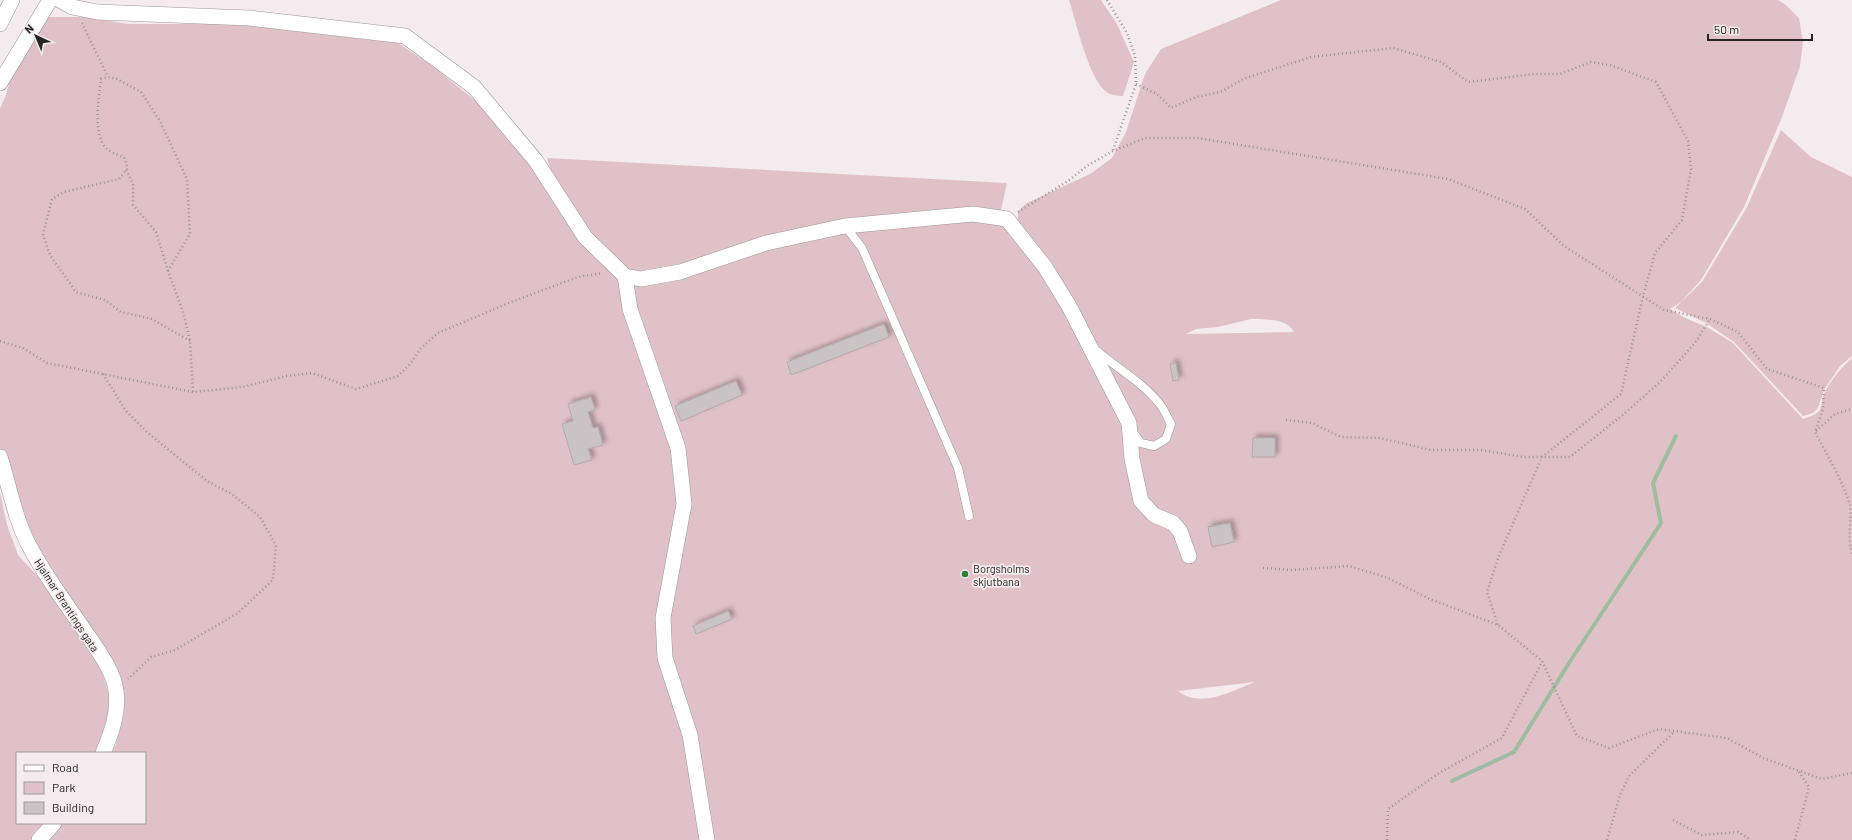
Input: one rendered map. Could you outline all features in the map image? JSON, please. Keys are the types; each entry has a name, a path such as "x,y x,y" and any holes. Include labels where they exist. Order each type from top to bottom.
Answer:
{"street":[{"path":"0,24 12,0"},
{"path":"0,83 50,0"},
{"path":"66,3 97,12 249,18 405,36 474,87 536,161 585,237 625,276 641,279 680,272 766,243 844,226 973,214 1007,219 1045,267 1070,306 1129,423 1132,459 1141,501 1154,515 1173,523 1180,531 1189,556"},
{"path":"625,276 630,309 678,448 684,504 663,618 665,658 690,735 707,840"},
{"name":"Hjalmar Brantings gata","path":"0,457 22,528 30,548 110,672 116,691 117,710 104,752"},
{"path":"39,840 53,824"}],"lane":[{"path":"844,226 862,248 958,468 969,516"},
{"path":"1089,344 1115,367 1142,385 1160,404 1171,424 1166,439 1154,446 1141,443 1129,427"}],"path":[{"path":"1107,0 1127,33 1135,56 1136,84 1113,150"},
{"path":"66,3 83,25 108,77"},
{"path":"1136,84 1157,94 1171,108 1196,97 1221,92 1243,79 1311,57 1393,48 1441,62 1468,82 1534,74 1560,74 1591,62 1610,65 1656,82 1688,142 1691,169 1682,220 1655,253 1643,296 1621,394 1542,457 1521,509 1498,558 1487,592 1498,626"},
{"path":"168,271 190,234 187,179 160,121 141,92 117,79 108,77 101,78 97,110 101,141 108,149 124,158 128,168 119,180 64,192 52,199 43,234 50,255 76,292 105,300 121,312 152,318 190,342"},
{"path":"1007,219 1068,182 1087,166 1113,150 1145,138 1198,138 1448,179 1525,209 1564,246 1664,310 1710,319 1738,332 1767,369 1824,388 1823,409 1815,432 1835,470 1850,506 1849,544 1852,554"},
{"path":"126,170 133,184 133,205 156,232 183,312 190,342 192,392"},
{"path":"0,341 23,348 47,362 192,392 243,387 286,376 312,373 356,389 398,376 411,363 422,348 438,333 511,302 578,277 606,273 625,276"},
{"path":"1286,420 1312,423 1341,437 1380,438 1431,450 1480,450 1523,457 1570,457 1624,414 1660,382 1695,342 1710,319"},
{"path":"103,374 126,411 148,433 206,481 232,494 260,517 276,545 273,580 238,613 175,650 151,657 116,691"},
{"path":"1815,432 1835,414 1852,409"},
{"path":"1263,568 1292,570 1349,566 1388,578 1430,599 1498,626 1542,661 1577,736 1609,748 1659,729 1727,738 1763,758 1822,779 1852,773"},
{"path":"1387,840 1388,809 1439,773 1502,738 1542,661"},
{"path":"1607,840 1620,795 1629,776 1675,731"},
{"path":"1795,840 1808,787 1798,770"},
{"path":"1673,820 1702,835 1738,832 1751,840"}],"green space":[{"path":"1069,0 1101,0 1117,24 1134,62 1123,96 1108,93 1101,87 1095,77 1084,50"},
{"path":"1281,0 1778,0 1786,5 1799,18 1803,42 1800,66 1782,117 1744,207 1701,280 1681,302 1670,309 1685,318 1707,327 1733,343 1803,419 1816,414 1819,411 1823,396 1829,385 1838,372 1852,358 1852,840 44,840 59,824 146,824 146,752 112,752 116,744 124,713 119,682 38,553 0,448 0,109 6,95 13,69 46,17 83,17 129,24 232,24 398,43 434,67 496,118 536,158 550,168 547,158 1007,183 1000,214 1018,221 1018,211 1027,203 1090,174 1112,158 1126,132 1145,74 1161,49","holes":["1251,319 1275,320 1286,324 1294,332 1186,334 1196,329 1218,327","1255,682 1216,697 1197,698 1187,696 1178,691"]},
{"path":"1781,130 1811,157 1852,177 1852,356 1840,366 1824,390 1818,408 1813,413 1803,416 1734,342 1706,323 1675,308 1702,282 1747,207"},
{"path":"0,493 7,525 18,555 43,582 100,666 110,697 108,726 95,752 16,752 16,824 44,824 36,831 31,840 0,840"}],"building":[{"path":"884,324 889,337 791,375 787,362"},
{"path":"1176,363 1179,380 1173,381 1170,364"},
{"path":"736,381 742,395 681,421 675,406"},
{"path":"591,397 595,410 588,412 593,428 598,427 603,445 588,449 592,460 574,465 562,424 573,421 568,404"},
{"path":"1253,438 1275,438 1275,457 1252,457"},
{"path":"1230,523 1234,542 1212,547 1208,527"},
{"path":"728,611 732,619 696,634 693,626"}],"waterway":[{"path":"1452,781 1514,752 1569,663 1661,523 1653,483 1676,436"}],"place":[{"name":"Borgsholms skjutbana","path":"965,574"}]}
